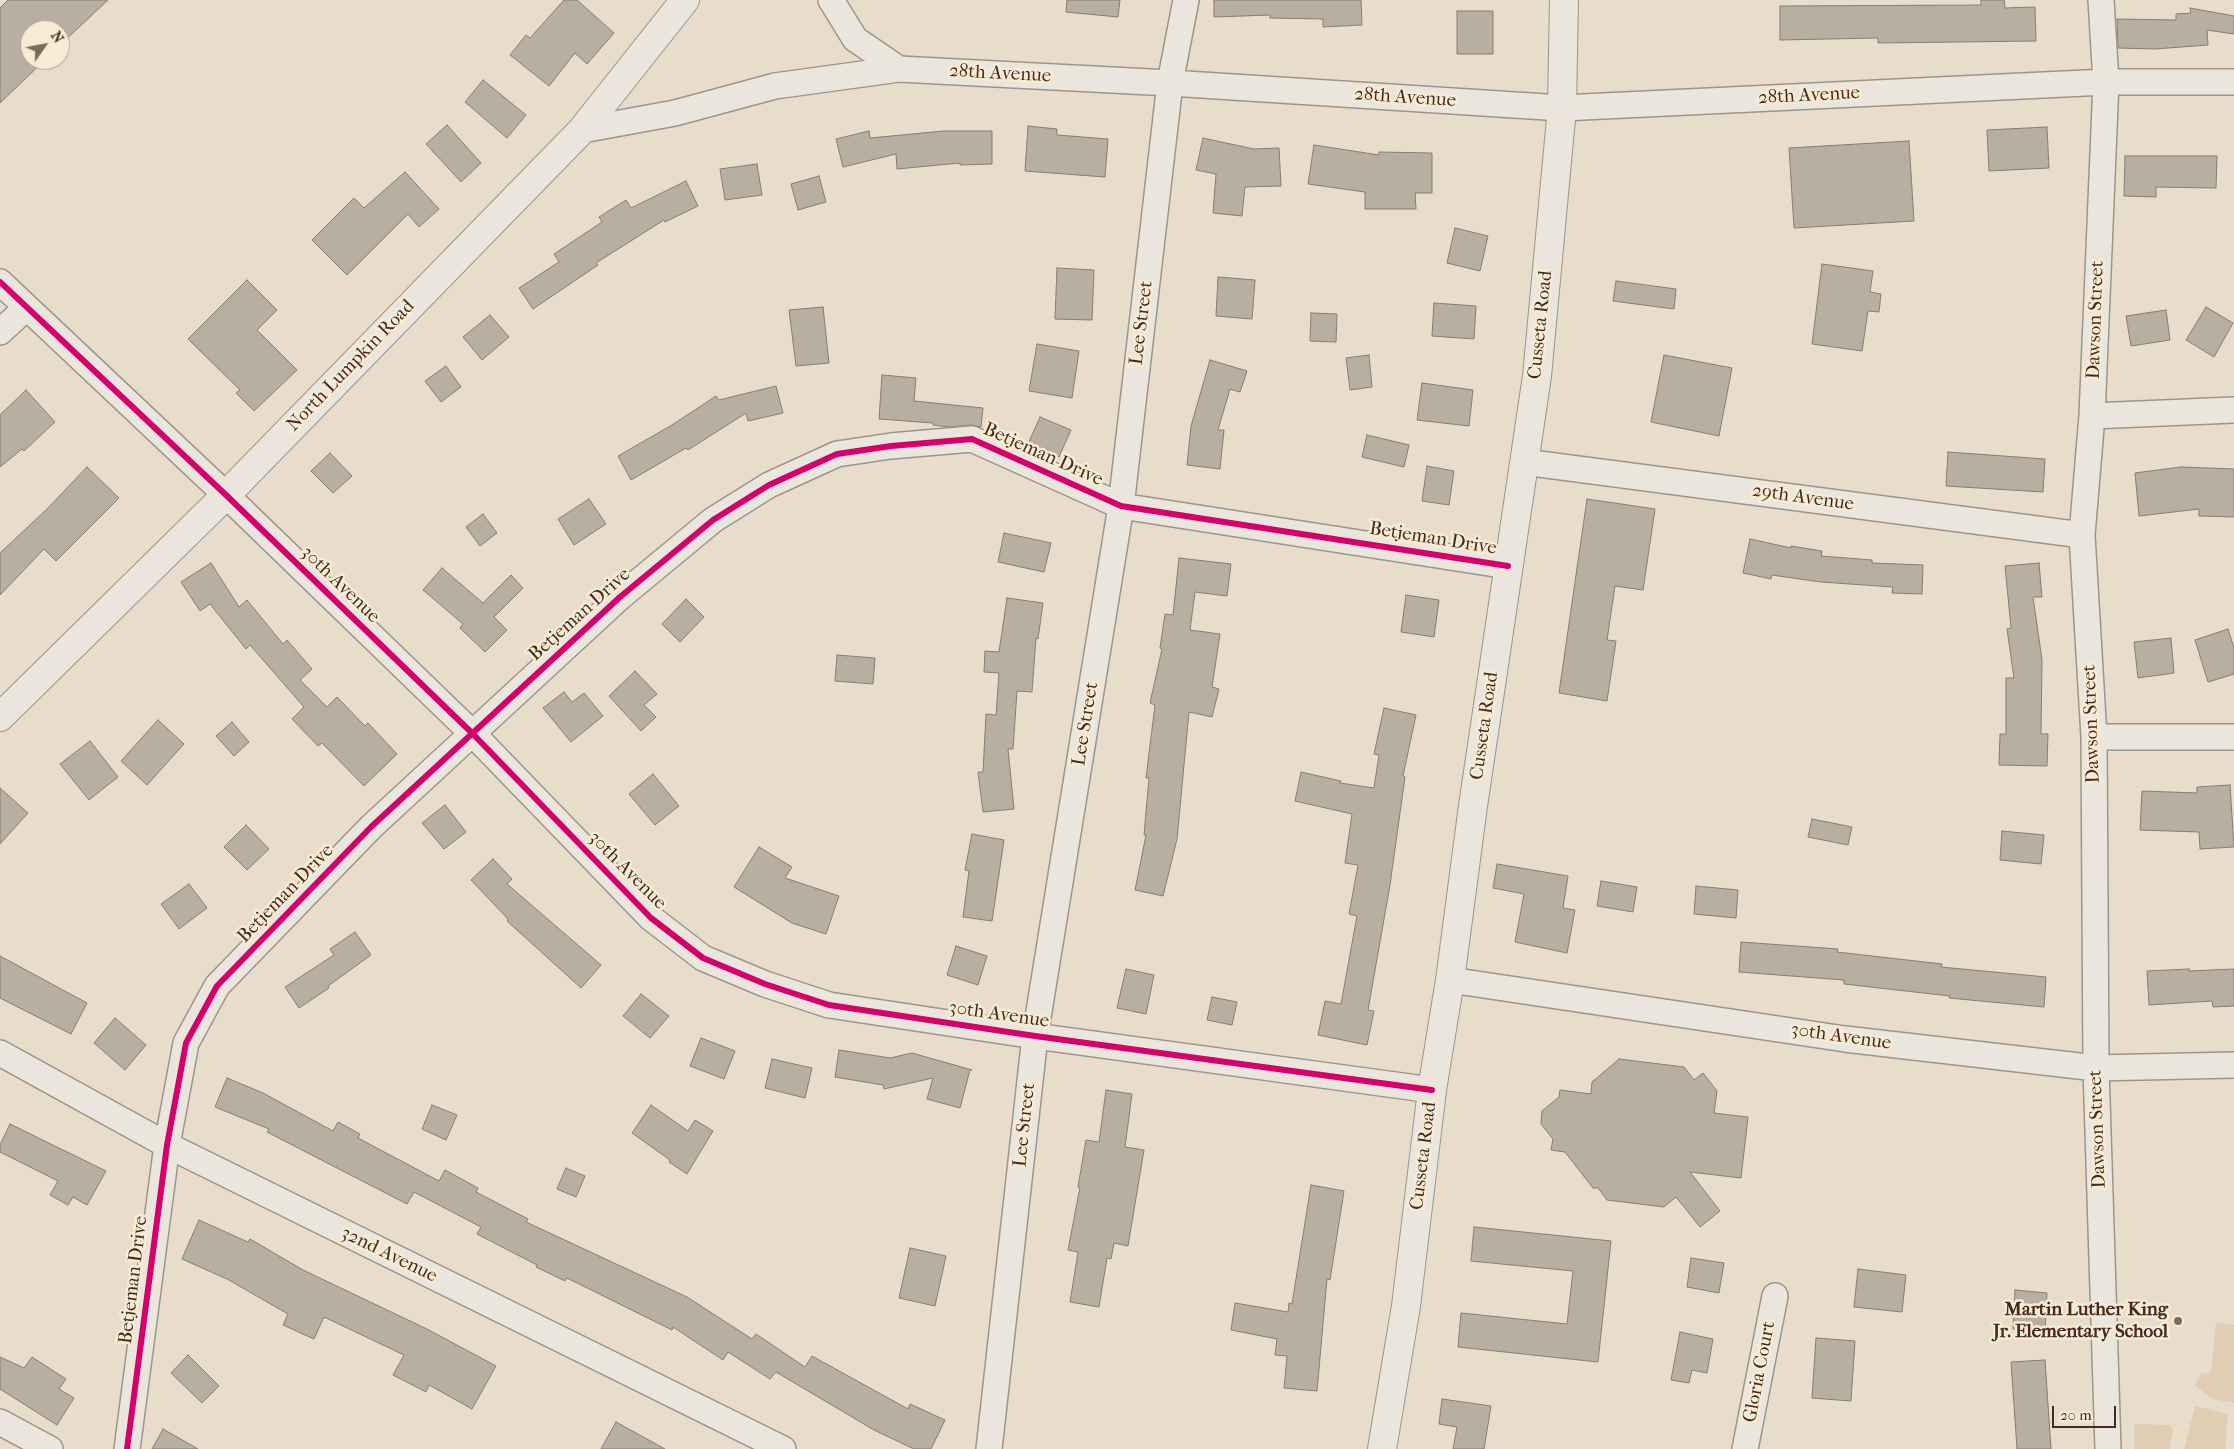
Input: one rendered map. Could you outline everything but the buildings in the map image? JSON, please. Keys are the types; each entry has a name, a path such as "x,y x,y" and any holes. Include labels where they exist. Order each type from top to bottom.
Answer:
{"street":[{"name":"North Lumpkin Road","path":"0,717 226,494 582,130 685,0"},
{"path":"831,0 854,39 899,68"},
{"name":"Lee Street","path":"989,1449 1035,1036 1121,506 1170,83 1186,0"},
{"name":"Cusseta Road","path":"1382,1449 1406,1306 1432,1090 1450,980 1508,566 1537,376 1562,108 1564,0"},
{"name":"Dawson Street","path":"2102,0 2106,82 2092,416 2082,535 2094,738 2096,1068 2108,1449"},
{"name":"28th Avenue","path":"582,130 675,113 775,86 899,68 1562,108 2106,82 2234,82"},
{"name":"30th Avenue","path":"0,282 226,494 473,734 651,918 703,958 765,984 830,1005 1035,1036 1432,1090"},
{"path":"0,332 26,308"},
{"path":"2092,416 2234,410"},
{"name":"Betjeman Drive","path":"127,1449 167,1146 186,1044 217,986 371,826 620,597 713,520 769,485 837,454 891,446 972,439 1121,506 1508,566"},
{"name":"29th Avenue","path":"1524,462 2082,535"},
{"path":"2094,738 2234,737"},
{"name":"30th Avenue","path":"1450,980 1845,1039 2096,1068 2234,1064"},
{"name":"32nd Avenue","path":"0,1052 167,1146 783,1449"},
{"name":"Gloria Court","path":"1745,1449 1775,1296"},
{"path":"0,1422 50,1449"}],"shaded area":[{"path":"2216,1322 2234,1325 2234,1403 2212,1399 2195,1385 2201,1374 2211,1373"},
{"path":"2195,1406 2228,1414 2225,1449 2184,1449"},
{"path":"2135,1424 2170,1425 2173,1430 2169,1449 2135,1449"}],"cycle path":[{"path":"0,282 226,495 473,734 651,918 703,958 765,984 829,1005 1035,1036 1432,1090"},
{"path":"127,1449 167,1145 186,1043 217,986 371,827 620,597 713,520 769,485 837,454 891,446 972,439 1121,506 1508,566"}],"place":[{"name":"Martin Luther King Jr. Elementary School","path":"2178,1321"}]}
